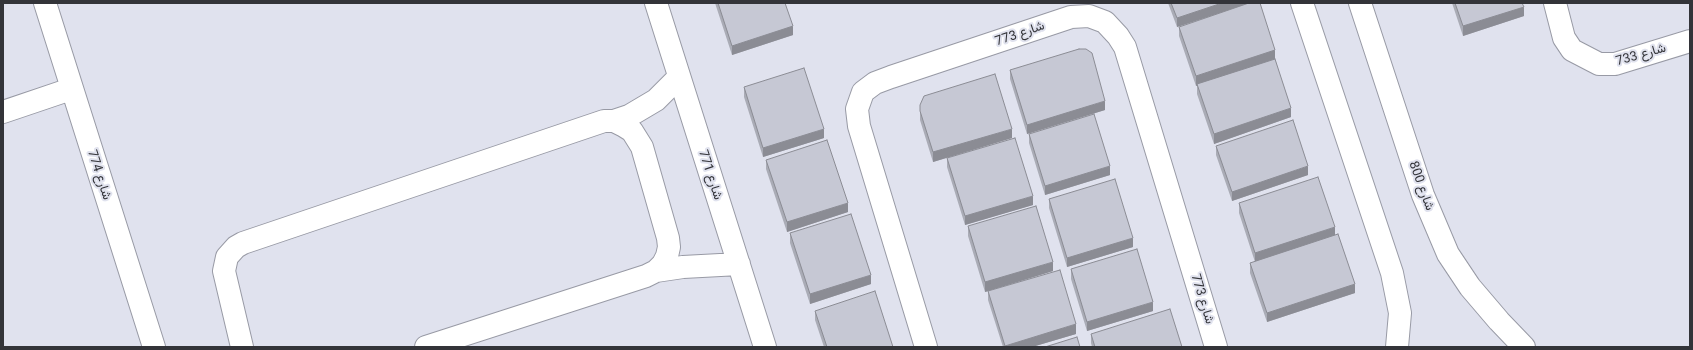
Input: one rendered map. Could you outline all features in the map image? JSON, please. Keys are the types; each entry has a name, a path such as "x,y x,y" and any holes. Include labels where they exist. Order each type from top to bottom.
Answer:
{"street":[{"name":"شارع 774","path":"45,3 154,347"},
{"name":"شارع 771","path":"656,3 765,347"},
{"path":"1302,3 1392,273 1400,313 1397,347"},
{"name":"شارع 800","path":"1360,3 1423,195 1448,254 1470,288 1524,347"},
{"name":"شارع 733","path":"1555,3 1564,38 1572,50 1599,64 1615,64 1690,41"},
{"name":"شارع 773","path":"926,347 859,126 857,109 863,92 875,83 891,77 1063,19 1089,16 1105,22 1118,36 1125,47 1216,347"},
{"path":"242,347 224,271 227,258 236,247 243,243 604,121 614,121 629,116 656,100 679,77"},
{"path":"3,112 71,89"},
{"path":"614,121 632,131 642,147 668,238 669,248 667,256 663,264 656,271"},
{"path":"426,347 656,271 690,266 739,264"}],"building":[{"path":"718,3 785,3 793,26 732,46"},
{"path":"1171,3 1222,3 1177,18"},
{"path":"1249,3 1260,3 1275,50 1196,76 1179,27"},
{"path":"1455,3 1522,3 1524,7 1463,26"},
{"path":"1079,49 1086,49 1092,53 1105,101 1027,125 1010,70"},
{"path":"1275,59 1291,108 1214,134 1197,84"},
{"path":"804,68 824,129 763,148 744,87"},
{"path":"995,74 1012,129 933,152 920,111 920,105 924,96"},
{"path":"1094,114 1110,166 1045,186 1029,134"},
{"path":"1293,120 1308,166 1232,192 1216,146"},
{"path":"1015,138 1033,196 965,216 947,158"},
{"path":"827,140 848,203 787,222 766,160"},
{"path":"1318,177 1335,227 1255,253 1239,203"},
{"path":"1115,179 1133,238 1067,258 1049,199"},
{"path":"1036,206 1053,262 985,282 968,226"},
{"path":"851,214 871,275 810,294 790,233"},
{"path":"1338,234 1355,284 1267,313 1250,263"},
{"path":"1137,249 1153,302 1087,322 1071,269"},
{"path":"1060,270 1076,324 1005,346 988,291"},
{"path":"875,291 893,347 827,347 815,311"},
{"path":"1170,309 1182,347 1095,347 1091,334"},
{"path":"1077,337 1080,347 1045,347"}]}
